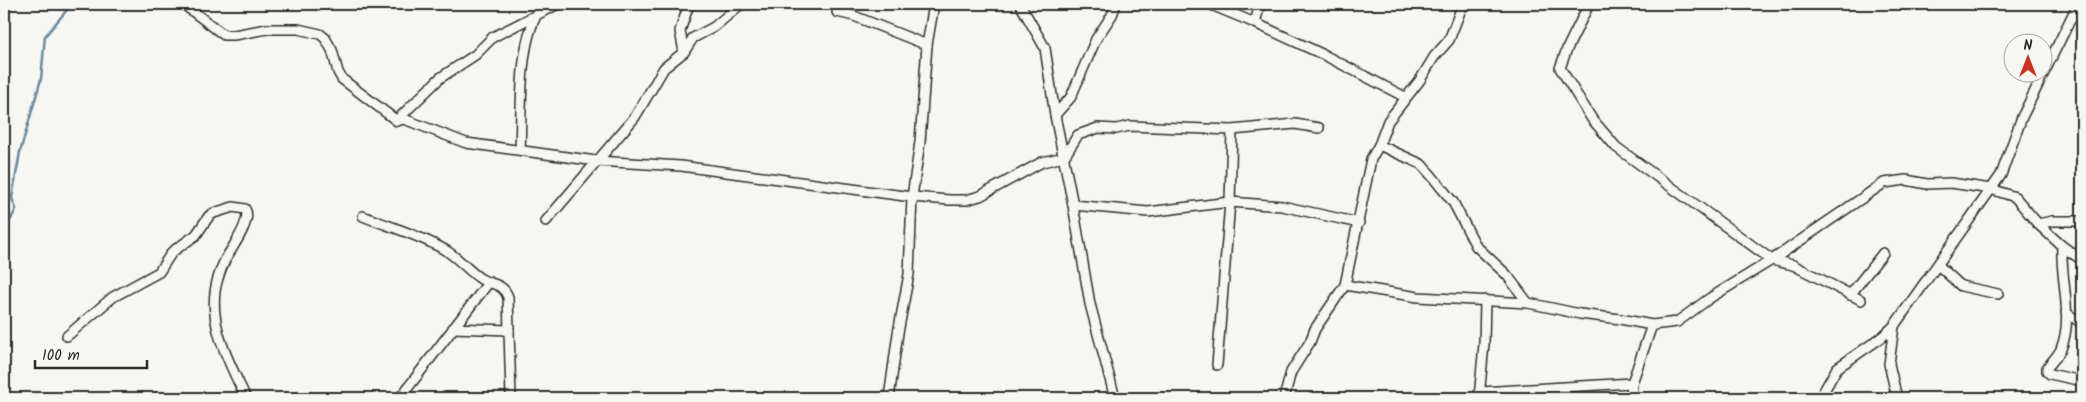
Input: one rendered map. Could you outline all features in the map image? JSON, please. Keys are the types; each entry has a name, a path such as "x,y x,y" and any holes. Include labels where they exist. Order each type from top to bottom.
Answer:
{"street":[{"path":"184,4 224,35 266,29 298,29 320,34 325,38 332,50 342,80 397,121"},
{"path":"397,121 440,78 475,55 493,37 558,4"},
{"path":"684,52 680,31 689,4"},
{"path":"546,221 635,117 664,68 684,52 692,38 714,27 742,4"},
{"path":"889,398 909,274 912,197 920,142 927,45 934,4"},
{"path":"1020,4 1045,48 1055,115 1090,304 1115,398"},
{"path":"1055,115 1071,97 1096,39 1112,15 1116,4"},
{"path":"1209,4 1255,23 1405,97"},
{"path":"1255,23 1260,4"},
{"path":"1284,398 1291,372 1310,342 1315,329 1345,285 1371,159 1379,145 1388,121 1420,80 1434,57 1449,40 1463,4"},
{"path":"1589,4 1567,48 1560,68 1592,119 1616,147 1772,260 1793,265 1860,300"},
{"path":"1820,398 1837,368 1882,337 1894,326 2001,175 2022,117 2078,4"},
{"path":"837,12 854,16 927,45"},
{"path":"520,150 525,54 533,22 537,14"},
{"path":"397,121 404,119 466,142 596,161 681,166 912,197 950,200 966,200 980,196 1042,162 1064,157 1078,135 1098,128 1116,129 1130,126 1232,130 1295,124 1319,128"},
{"path":"1217,365 1230,202 1232,130"},
{"path":"1379,145 1421,164 1453,202 1476,246 1508,275 1528,303"},
{"path":"1345,285 1418,297 1528,303 1580,314 1652,325 1677,322 1710,298 1772,260 1884,183 1906,180 1927,184 1951,183 1991,189 2015,197 2038,224 2062,246 2082,260"},
{"path":"1073,205 1148,212 1230,202 1282,206 1359,223"},
{"path":"67,336 113,297 159,272 172,252 196,235 209,216 233,208 245,209 247,216 240,234 224,261 218,281 214,316 224,351 246,398"},
{"path":"363,216 443,248 456,256 479,278 501,286 506,291 508,297 511,398"},
{"path":"2038,224 2052,221 2082,221"},
{"path":"2062,246 2061,267 2066,313 2061,348 2046,372 2082,381"},
{"path":"1850,294 1883,253"},
{"path":"1938,266 1962,286 1998,294"},
{"path":"400,398 489,282"},
{"path":"1485,300 1484,344 1479,395 1632,383"},
{"path":"2066,313 2082,323"},
{"path":"1631,398 1632,383 1652,325"},
{"path":"1894,326 1889,364 1897,398"},
{"path":"453,328 509,330"}],"waterway":[{"path":"4,233 16,209 12,198 20,152 41,79 45,36 72,4"}]}
